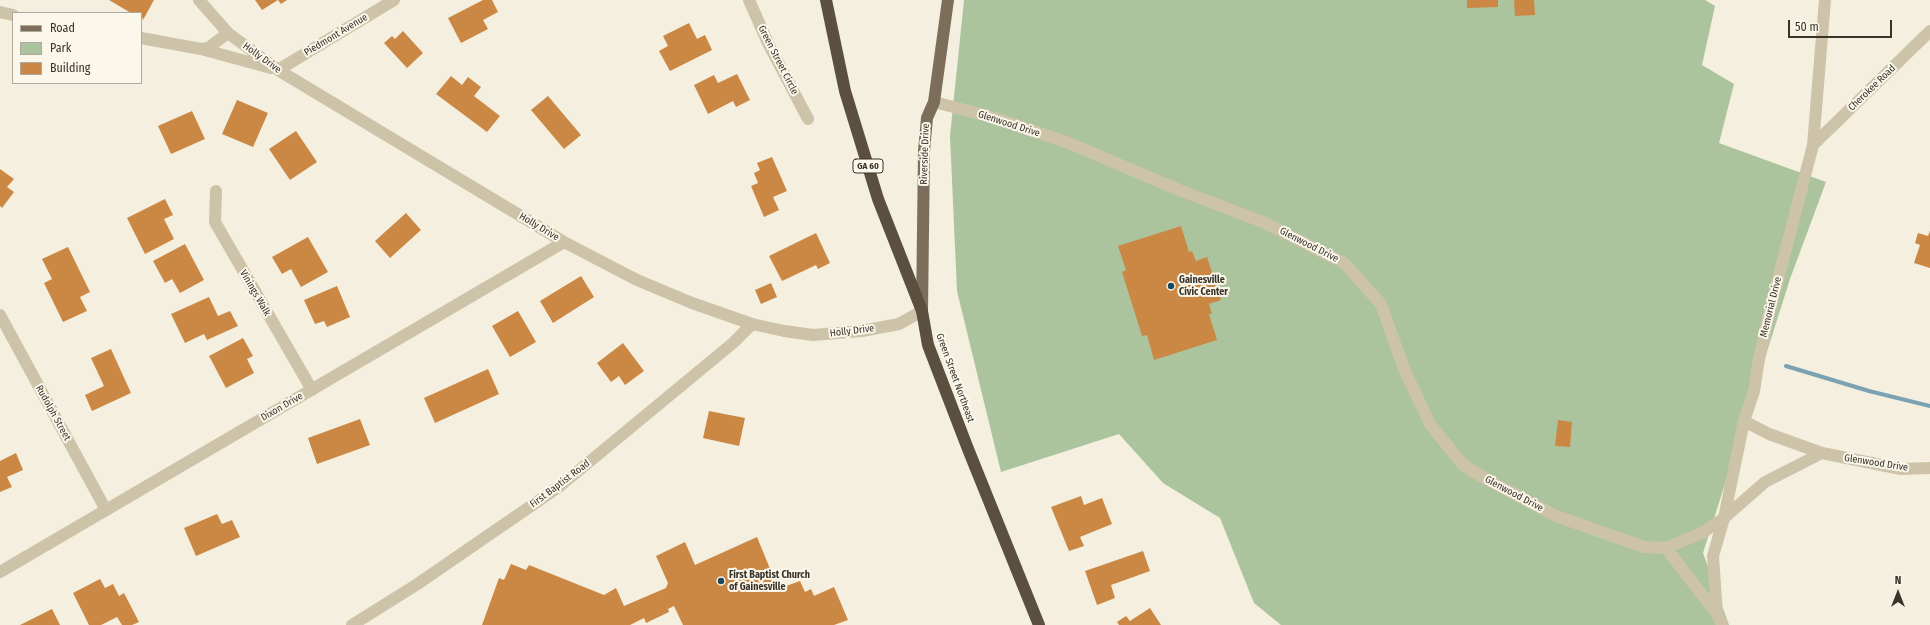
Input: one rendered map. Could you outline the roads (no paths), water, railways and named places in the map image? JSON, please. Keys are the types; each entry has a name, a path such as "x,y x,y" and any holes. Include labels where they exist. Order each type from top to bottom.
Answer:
{"highway":[{"name":"Green Street Northeast","path":"826,0 845,91 878,199 922,311 928,345 1039,625"}],"main road":[{"name":"Riverside Drive","path":"922,311 924,151 927,118 934,102 948,0"}],"street":[{"name":"Holly Drive","path":"199,0 228,33 278,70 564,242 637,280 709,310 752,324 794,333 835,334 899,324 922,311"},
{"name":"Piedmont Avenue","path":"278,70 394,0"},
{"name":"Green Street Circle","path":"749,0 768,43 808,118"},
{"name":"Memorial Drive","path":"1717,614 1713,556 1724,518 1744,422 1754,391 1759,359 1769,314 1813,145 1825,0"},
{"path":"0,12 12,14"},
{"name":"Cherokee Road","path":"1813,145 1930,31"},
{"path":"201,49 208,48 228,33"},
{"path":"142,38 201,49 278,70"},
{"name":"Glenwood Drive","path":"934,102 988,116 1069,144 1179,190 1263,222 1344,262 1381,304 1404,370 1430,424 1463,465 1486,480 1556,516 1644,546 1666,548 1702,533 1724,518 1765,482 1822,453"},
{"name":"Vinings Walk","path":"216,191 215,222 312,390"},
{"name":"Dixon Drive","path":"0,572 564,242"},
{"name":"Rudolph Street","path":"0,315 106,510"},
{"name":"First Baptist Road","path":"352,625 416,585 560,486 733,343 752,324"},
{"name":"Glenwood Drive","path":"1744,422 1769,434 1822,453 1901,469 1930,468"},
{"path":"1666,548 1717,614 1722,625"}],"waterway":[{"path":"1786,366 1869,391 1930,406"}],"place":[{"name":"Gainesville Civic Center","path":"1171,286"},
{"name":"First Baptist Church of Gainesville","path":"721,581"}]}
